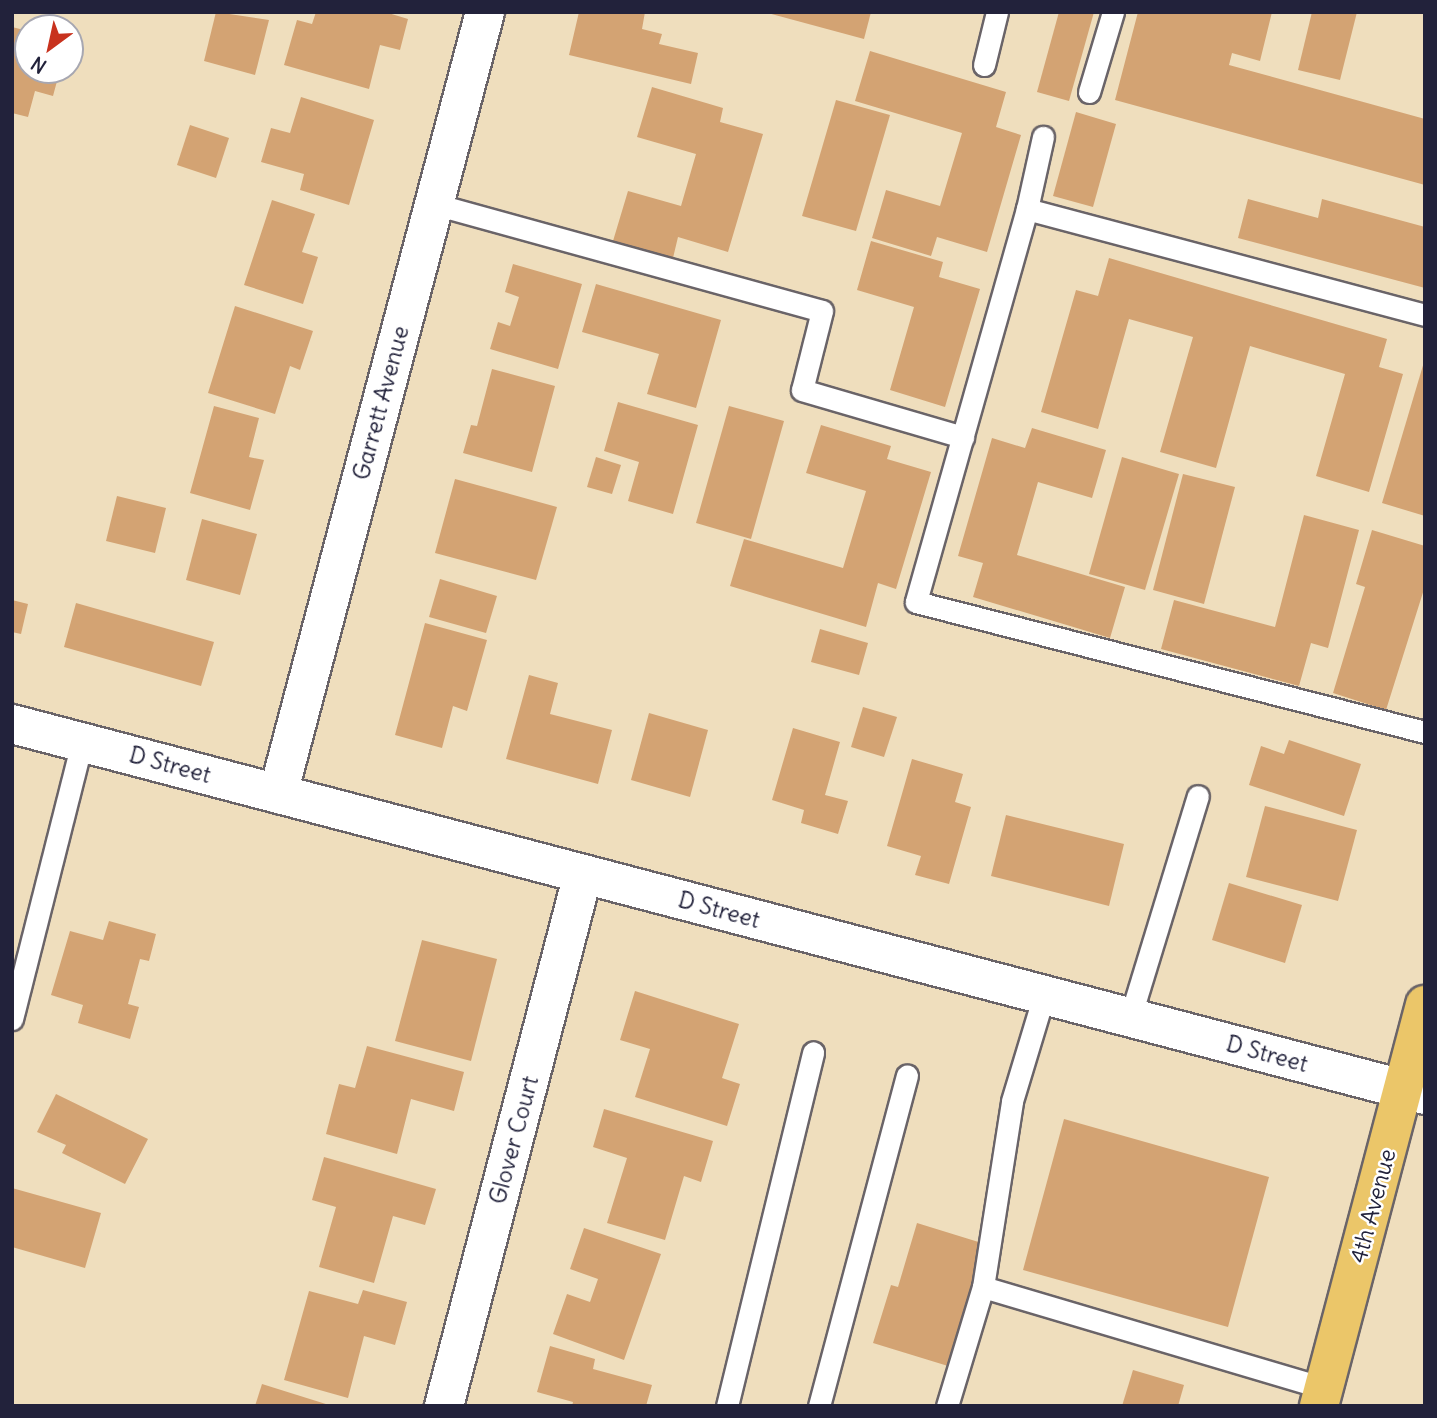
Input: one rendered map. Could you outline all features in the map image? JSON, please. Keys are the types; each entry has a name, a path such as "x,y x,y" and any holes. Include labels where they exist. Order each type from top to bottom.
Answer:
{"main road":[{"name":"4th Avenue","path":"1321,1397 1414,1092 1425,1005"}],"street":[{"name":"Garrett Avenue","path":"278,793 485,12"},
{"name":"D Street","path":"12,724 1414,1092"},
{"name":"Glover Court","path":"444,1406 583,874"}],"lane":[{"path":"984,65 998,12"},
{"path":"1089,92 1113,12"},
{"path":"1043,137 1027,209 916,603 1425,732"},
{"path":"434,204 822,311 802,390 963,437"},
{"path":"1027,209 1425,315"},
{"path":"12,1019 82,743"},
{"path":"1130,1018 1198,796"},
{"path":"947,1406 983,1287 1012,1101 1044,995"},
{"path":"727,1406 813,1052"},
{"path":"819,1406 907,1076"},
{"path":"983,1287 1321,1397"}],"building":[{"path":"216,12 269,20 255,75 204,61"},
{"path":"316,12 385,12 408,19 400,50 380,45 369,89 284,65 297,20 312,24"},
{"path":"579,12 645,12 642,29 662,34 659,44 698,53 691,84 569,55"},
{"path":"764,12 871,12 864,39"},
{"path":"1059,12 1094,12 1069,101 1037,92"},
{"path":"1138,12 1272,12 1260,61 1232,53 1229,65 1425,119 1425,185 1115,100"},
{"path":"1312,12 1357,12 1340,80 1298,70"},
{"path":"12,27 14,84 56,84 53,96 35,91 28,117 12,113"},
{"path":"870,51 1006,92 996,127 1021,135 987,252 937,237 931,256 872,238 886,190 940,206 962,133 855,101"},
{"path":"652,87 723,108 720,122 763,134 728,252 678,237 673,258 613,241 628,191 681,206 696,154 637,137"},
{"path":"301,97 374,120 349,205 300,190 304,174 261,162 271,128 290,133"},
{"path":"836,100 890,115 856,231 802,216"},
{"path":"1076,112 1116,124 1093,207 1053,196"},
{"path":"190,125 229,138 216,178 177,165"},
{"path":"1248,199 1318,218 1322,199 1425,227 1425,288 1238,238"},
{"path":"272,200 315,214 302,252 318,257 303,304 244,285"},
{"path":"871,241 943,262 939,277 980,289 945,407 890,390 914,307 857,290"},
{"path":"1109,258 1387,339 1379,367 1403,374 1369,492 1316,476 1345,374 1250,346 1216,468 1160,452 1193,337 1129,319 1098,429 1041,412 1076,290 1098,296"},
{"path":"513,264 582,284 558,369 490,349 498,322 510,326 519,297 505,292"},
{"path":"596,284 721,320 696,408 647,394 659,354 582,332"},
{"path":"235,306 313,331 300,370 290,366 275,414 208,393"},
{"path":"1425,362 1425,516 1382,503"},
{"path":"492,369 555,386 532,472 463,453 471,425 477,426"},
{"path":"618,402 698,425 673,514 628,501 639,462 604,451"},
{"path":"214,406 259,418 249,457 264,460 250,510 190,493"},
{"path":"729,406 784,421 751,539 696,523"},
{"path":"821,425 891,446 887,459 931,472 896,589 878,583 866,627 730,586 744,539 843,568 866,491 806,473"},
{"path":"1032,428 1106,450 1092,498 1038,482 1017,555 1125,587 1110,638 973,597 983,563 958,556 992,438 1025,448"},
{"path":"596,457 621,465 612,494 587,487"},
{"path":"1122,457 1179,474 1145,590 1089,574"},
{"path":"1183,474 1235,487 1204,604 1153,590"},
{"path":"455,479 557,507 536,580 435,553"},
{"path":"117,496 166,508 155,553 106,541"},
{"path":"1304,515 1359,530 1328,648 1311,643 1299,686 1161,649 1174,600 1275,627"},
{"path":"202,519 257,534 240,595 186,580"},
{"path":"1372,530 1425,546 1425,586 1386,710 1333,693 1365,587 1356,584"},
{"path":"440,579 497,596 486,633 429,617"},
{"path":"12,600 28,604 21,634 12,632"},
{"path":"76,603 214,642 201,686 64,647"},
{"path":"425,623 487,640 467,711 453,706 442,748 395,735"},
{"path":"820,629 868,643 859,675 811,662"},
{"path":"529,675 558,683 550,714 612,730 598,784 506,759"},
{"path":"863,707 897,717 884,757 851,747"},
{"path":"649,713 708,730 690,797 631,780"},
{"path":"793,728 840,742 825,795 848,801 838,834 801,823 804,810 772,800"},
{"path":"1289,740 1361,764 1344,816 1249,785 1261,746 1284,754"},
{"path":"912,759 963,774 955,802 971,807 949,884 915,875 921,856 887,846"},
{"path":"1265,806 1357,830 1338,901 1246,877"},
{"path":"1006,815 1124,844 1109,906 991,876"},
{"path":"1229,883 1302,905 1285,963 1212,940"},
{"path":"109,921 156,934 149,961 140,959 128,1004 139,1007 130,1039 78,1023 83,1005 51,995 70,931 103,940"},
{"path":"422,940 497,959 471,1061 395,1041"},
{"path":"635,991 739,1024 722,1078 740,1084 727,1126 635,1097 650,1049 620,1040"},
{"path":"367,1046 464,1072 454,1111 411,1099 397,1154 326,1134 339,1084 355,1088"},
{"path":"56,1094 148,1139 125,1184 62,1153 66,1145 37,1132"},
{"path":"604,1109 713,1141 701,1182 684,1176 665,1240 607,1223 627,1158 593,1147"},
{"path":"1064,1119 1269,1177 1228,1327 1023,1270"},
{"path":"324,1157 436,1189 425,1225 393,1216 374,1283 319,1267 336,1207 312,1200"},
{"path":"12,1188 101,1213 85,1268 12,1247"},
{"path":"917,1223 985,1244 948,1366 873,1343 891,1285 898,1287"},
{"path":"584,1228 661,1254 624,1360 553,1334 567,1294 590,1302 598,1279 570,1269"},
{"path":"363,1290 407,1302 395,1345 364,1336 348,1398 284,1380 309,1291 358,1304"},
{"path":"550,1346 595,1359 593,1369 652,1385 646,1406 572,1406 573,1402 537,1392"},
{"path":"1133,1370 1184,1385 1178,1406 1122,1406"},
{"path":"262,1384 329,1405 329,1406 255,1406"}]}
